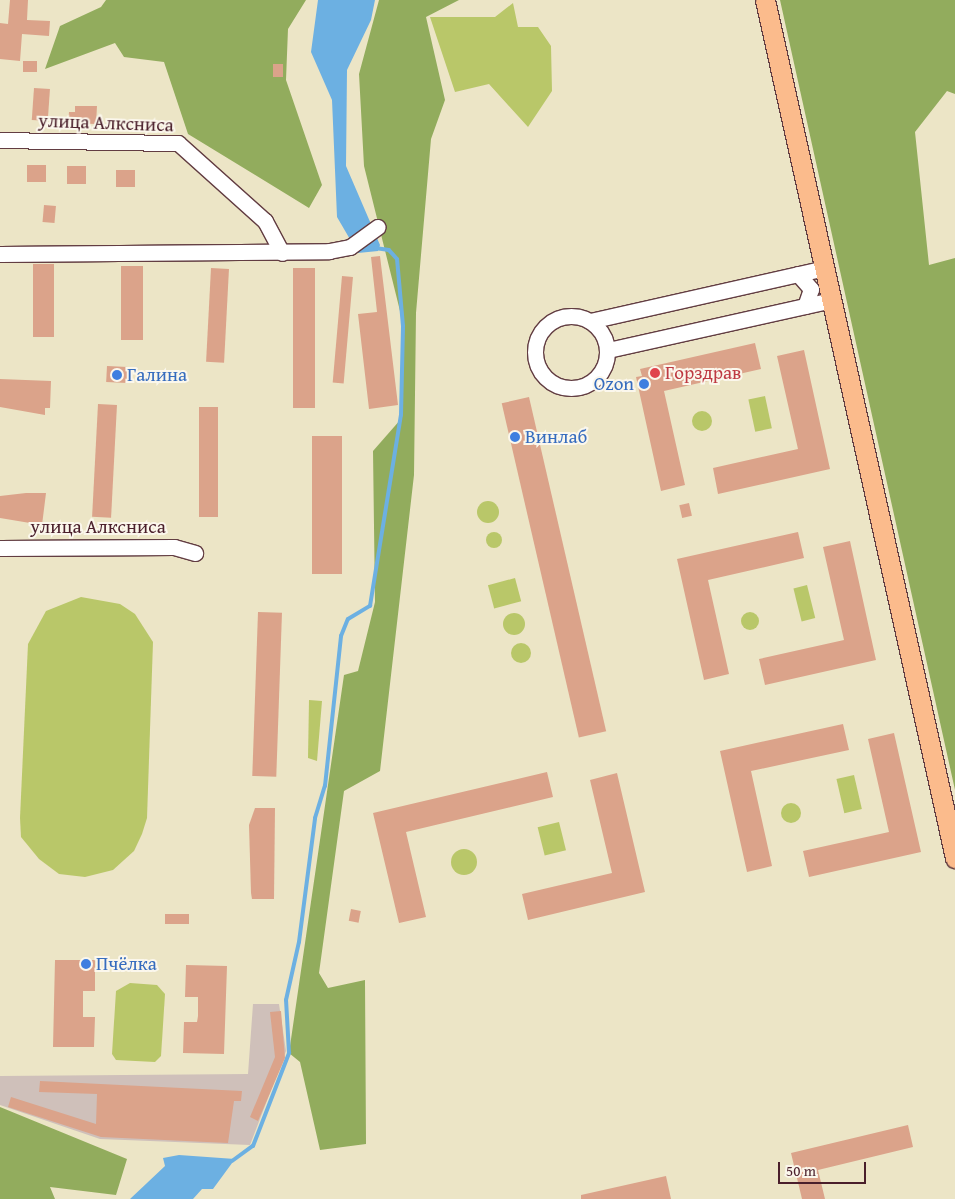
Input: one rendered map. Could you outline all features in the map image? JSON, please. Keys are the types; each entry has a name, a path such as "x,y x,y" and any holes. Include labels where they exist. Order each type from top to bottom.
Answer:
{"main road":[{"path":"765,0 955,858"}],"street":[{"name":"улица Алксниса","path":"0,140 178,142 265,221 282,253"},
{"path":"0,254 282,253 350,246 378,227"},
{"path":"590,321 604,336 608,350 602,372 579,388 560,387 540,371 535,351 547,325 564,317 590,321 825,268"},
{"path":"798,274 811,289 805,306"},
{"path":"608,350 832,300"},
{"name":"улица Алксниса","path":"0,548 174,547 195,553"}],"shaded area":[{"path":"253,1004 279,1004 286,1051 250,1145 100,1139 0,1105 0,1076 248,1074"}],"green space":[{"path":"106,0 306,0 288,29 286,80 322,185 309,208 188,134 164,62 124,57 115,43 45,69 60,26 101,7"},
{"path":"379,0 459,0 426,17 445,100 431,139 416,313 414,475 380,771 344,791 319,973 328,988 365,980 366,1144 320,1150 300,1062 289,1053 344,675 358,671 375,602 373,451 401,419 404,327 364,166 359,74"},
{"path":"780,0 955,0 955,94 947,91 915,132 929,265 955,258 955,790"},
{"path":"513,3 518,27 538,27 551,46 552,91 528,127 489,84 455,92 430,17 495,17"},
{"path":"765,396 772,428 755,432 748,400"},
{"path":"702,411 709,414 712,421 709,428 702,431 695,428 692,421 695,414"},
{"path":"488,501 496,504 499,512 496,520 488,523 480,520 477,512 480,504"},
{"path":"494,532 502,540 494,548 486,540"},
{"path":"515,578 521,601 494,608 488,585"},
{"path":"807,585 815,618 802,621 793,588"},
{"path":"81,597 120,604 135,614 153,642 147,818 134,851 113,870 85,877 59,874 39,859 21,837 20,818 28,644 46,611"},
{"path":"746,612 754,612 759,617 757,628 746,630 741,625 741,617"},
{"path":"514,613 522,616 525,624 522,632 514,635 506,632 503,624 506,616"},
{"path":"521,643 528,646 531,653 528,660 521,663 514,660 511,653 514,646"},
{"path":"309,700 322,701 317,761 308,758"},
{"path":"854,775 862,809 844,813 836,779"},
{"path":"791,803 798,806 801,813 798,820 791,823 784,820 781,813 784,806"},
{"path":"559,822 566,850 545,855 538,827"},
{"path":"464,849 473,853 477,862 473,871 464,875 455,871 451,862 455,853"},
{"path":"130,983 157,985 165,994 161,1056 155,1062 116,1060 112,1054 116,991"},
{"path":"0,1107 127,1159 116,1195 50,1187 55,1199 0,1199"}],"water":[{"path":"318,0 375,0 371,20 347,70 346,166 380,245 378,251 358,253 337,217 332,100 311,52"},
{"path":"179,1155 235,1159 213,1189 202,1189 193,1199 130,1199 165,1166 163,1158"}],"building":[{"path":"10,0 28,0 27,20 50,21 49,36 22,34 20,61 0,59 0,23 8,24"},
{"path":"23,61 37,61 37,72 23,72"},
{"path":"273,64 283,64 283,77 273,77"},
{"path":"34,88 50,89 48,121 32,120"},
{"path":"75,106 97,106 96,124 68,123 69,112 75,112"},
{"path":"27,165 46,165 46,182 27,182"},
{"path":"67,166 86,166 86,184 67,184"},
{"path":"116,170 135,170 135,187 116,187"},
{"path":"44,205 56,206 54,223 43,222"},
{"path":"380,256 398,405 369,409 358,314 377,312 371,257"},
{"path":"33,264 54,264 54,337 33,337"},
{"path":"121,266 143,266 143,340 121,340"},
{"path":"211,268 229,269 224,363 206,362"},
{"path":"293,268 315,268 315,408 293,408"},
{"path":"342,276 353,277 344,384 333,383"},
{"path":"755,343 761,369 664,391 685,485 661,491 636,377 642,376 640,369"},
{"path":"804,350 830,469 718,494 713,468 798,449 777,356"},
{"name":"Галина","path":"107,366 128,367 127,383 106,382"},
{"path":"0,379 51,381 50,408 45,408 45,415 0,407"},
{"path":"529,397 606,731 579,738 502,403"},
{"path":"98,404 117,405 111,518 92,517"},
{"path":"199,407 218,407 218,517 199,517"},
{"path":"312,436 342,436 342,574 312,574"},
{"path":"46,493 42,525 0,518 0,496"},
{"path":"689,503 692,516 682,518 679,505"},
{"path":"798,532 804,558 708,580 729,674 704,680 677,559"},
{"path":"850,541 876,660 765,685 759,659 844,640 823,547"},
{"path":"258,612 282,613 276,777 252,776"},
{"path":"843,724 849,750 751,771 772,866 747,872 720,751"},
{"path":"894,733 921,852 809,877 803,851 889,832 868,739"},
{"path":"547,772 553,797 406,832 426,917 399,923 373,813"},
{"path":"617,773 645,892 528,920 522,894 612,873 590,780"},
{"path":"255,808 275,808 274,899 252,899 249,825"},
{"path":"351,909 361,911 359,923 349,921"},
{"path":"165,914 189,914 189,924 165,924"},
{"path":"55,960 95,960 95,991 83,991 83,1017 95,1017 94,1047 53,1047"},
{"path":"186,965 227,966 224,1054 183,1053 184,1022 197,1022 198,1016 198,997 185,997"},
{"path":"281,1011 285,1058 258,1121 250,1117 275,1057 270,1012"},
{"path":"40,1081 242,1091 241,1101 234,1101 228,1143 101,1137 8,1107 11,1097 96,1124 97,1094 39,1092"},
{"path":"908,1125 913,1147 818,1170 825,1199 802,1199 791,1153"},
{"path":"666,1176 671,1199 581,1199 581,1195"}],"waterway":[{"path":"232,1161 253,1146 289,1053 286,1000 299,942 315,818 325,786 341,636 348,619 370,606 401,415 403,326 397,259 389,250 375,248"}],"place":[{"name":"Горздрав","path":"655,373"},
{"name":"Галина","path":"117,375"},
{"name":"Ozon","path":"644,384"},
{"name":"Винлаб","path":"515,437"},
{"name":"Пчёлка","path":"86,964"}]}
